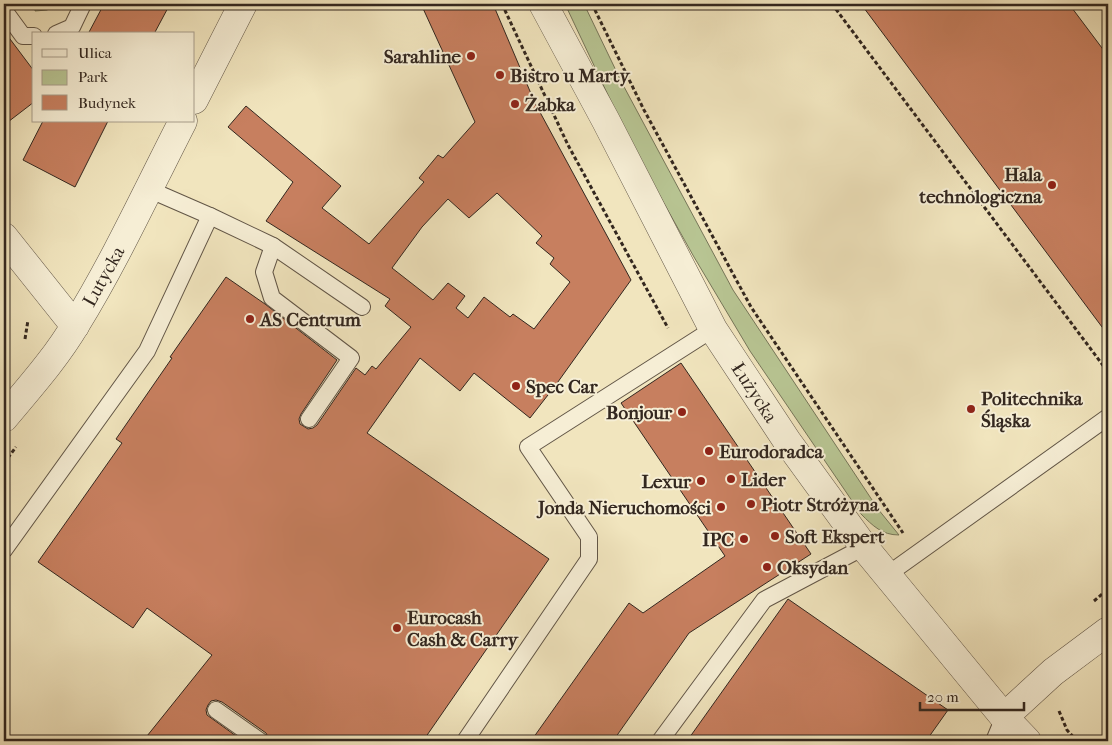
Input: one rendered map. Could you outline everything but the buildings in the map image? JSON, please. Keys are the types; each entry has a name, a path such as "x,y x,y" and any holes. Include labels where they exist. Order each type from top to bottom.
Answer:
{"street":[{"path":"195,98 242,4"},
{"name":"Łużycka","path":"543,4 606,120 713,329 787,441 999,729 1027,741"},
{"name":"Lutycka","path":"4,418 34,384 75,326 111,263 182,122"},
{"path":"4,237 75,326"},
{"path":"999,729 1053,672 1108,631"}],"lane":[{"path":"61,32 72,27 83,4"},
{"path":"4,10 23,36 32,36"},
{"path":"148,189 273,246 362,307"},
{"path":"4,550 147,351 210,216"},
{"path":"273,246 264,272 272,298 351,358 309,420"},
{"path":"465,741 589,559 589,537 528,447 713,329"},
{"path":"887,575 1108,417"},
{"path":"660,741 764,600 864,547"},
{"path":"216,710 260,741"}],"path":[{"path":"502,4 568,145 680,351"},
{"path":"592,4 644,110 751,307 916,553"},
{"path":"832,4 1108,372"},
{"path":"24,343 27,334 27,314"},
{"path":"1102,741 1108,738"}],"green space":[{"path":"36,4 58,4 47,10 35,11"},
{"path":"565,4 584,4 622,83 733,290 878,509 899,535 883,532 861,514 750,351 694,257 633,148"}],"place":[{"name":"Sarahline","path":"471,56"},
{"name":"Bistro u Marty","path":"500,75"},
{"name":"Żabka","path":"515,104"},
{"name":"Hala technologiczna","path":"1052,185"},
{"name":"AS Centrum","path":"250,319"},
{"name":"Spec Car","path":"516,386"},
{"name":"Politechnika Śląska","path":"971,409"},
{"name":"Bonjour","path":"682,412"},
{"name":"Eurodoradca","path":"709,451"},
{"name":"Lider","path":"731,479"},
{"name":"Lexur","path":"701,481"},
{"name":"Piotr Stróżyna","path":"751,504"},
{"name":"Jonda Nieruchomości","path":"721,507"},
{"name":"Soft Ekspert","path":"775,536"},
{"name":"IPC","path":"744,539"},
{"name":"Oksydan","path":"767,567"},
{"name":"Eurocash Cash & Carry","path":"397,628"}]}
